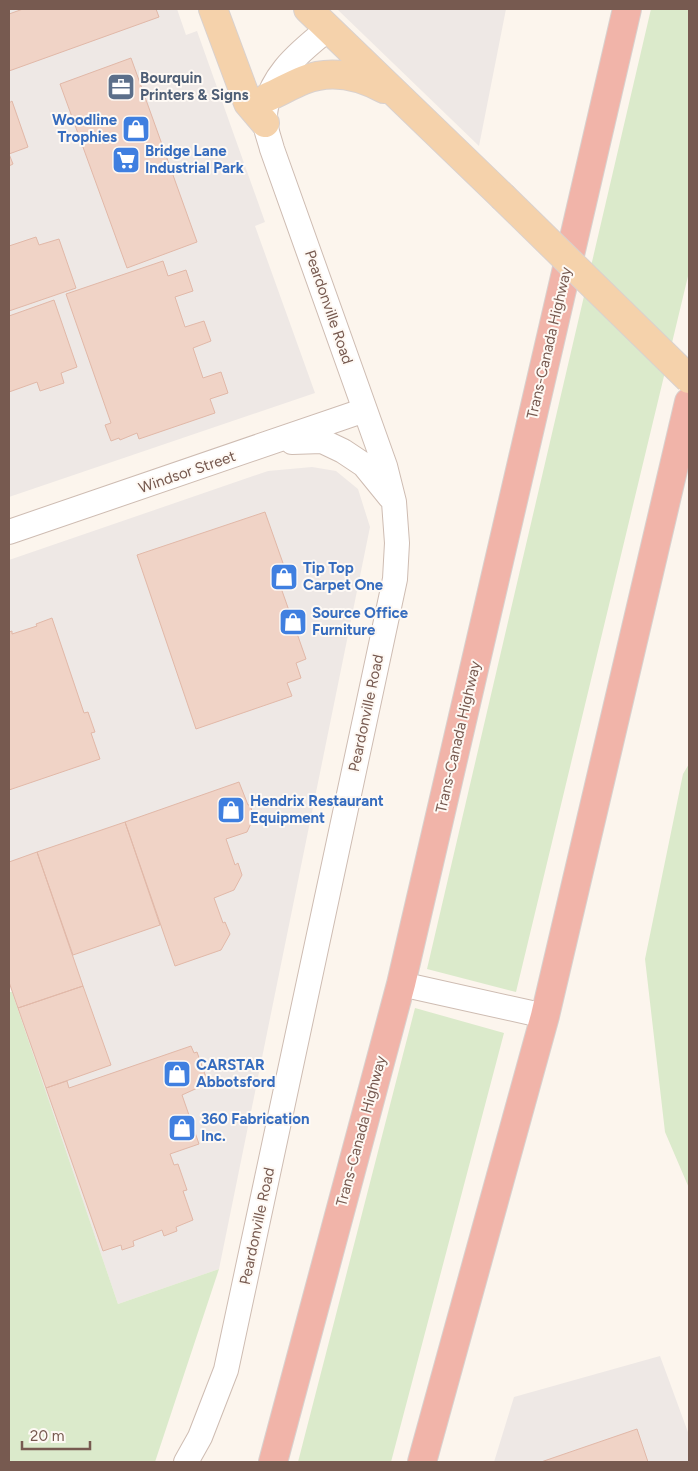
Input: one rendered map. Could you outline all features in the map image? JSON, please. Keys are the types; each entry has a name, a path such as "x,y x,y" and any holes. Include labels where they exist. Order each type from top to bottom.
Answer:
{"highway":[{"name":"Trans-Canada Highway","path":"273,1462 400,984 627,9"},
{"path":"422,1462 545,1016 689,402"}],"main road":[{"path":"213,9 248,103 266,110 305,79 324,75 348,75 371,82 402,99"},
{"path":"308,9 689,378"}],"street":[{"path":"266,110 279,75 328,29"},
{"name":"Peardonville Road","path":"186,1462 200,1437 226,1370 395,579 397,543 394,502 385,466 272,149 266,110"},
{"name":"Windsor Street","path":"9,532 365,410"},
{"path":"276,442 322,441 343,451 364,465 394,502"},
{"path":"400,984 545,1016"}],"shaded area":[{"path":"9,9 177,9 186,35 197,31 265,222 255,226 315,393 9,497"},
{"path":"337,9 506,9 479,146"},
{"path":"312,467 336,471 358,489 370,527 219,1269 118,1304 9,984 9,560 268,471"},
{"path":"660,1356 689,1435 689,1462 494,1462 514,1397"}],"green space":[{"path":"651,9 689,9 689,272 516,992 427,969"},
{"path":"689,764 689,1188 665,1132 645,959 683,774"},
{"path":"9,988 10,992 12,992 118,1304 219,1269 155,1462 9,1462"},
{"path":"415,1008 504,1033 391,1462 298,1462"}],"building":[{"path":"23,9 156,9 159,17 9,71 9,14"},
{"path":"131,58 197,242 127,268 60,84"},
{"path":"12,101 28,147 9,154 9,103"},
{"path":"9,154 13,164 9,166"},
{"path":"36,237 39,245 59,239 76,288 9,311 9,246"},
{"path":"163,261 168,276 186,270 193,291 175,297 185,327 204,321 211,341 193,348 203,378 221,372 228,393 210,399 215,413 139,439 137,433 120,440 119,438 111,441 105,425 111,423 66,294"},
{"path":"54,300 77,367 61,373 64,383 40,391 37,382 9,392 9,316"},
{"path":"265,512 284,566 288,569 280,585 306,659 296,663 301,678 287,683 292,696 196,729 137,555"},
{"path":"52,618 84,713 88,712 95,732 91,733 100,759 9,790 9,632 12,631 12,634 37,626 36,624"},
{"path":"239,782 254,817 247,832 226,839 235,865 238,863 242,875 234,890 214,898 223,923 225,922 230,934 221,950 175,966 125,822"},
{"path":"125,822 160,925 73,955 37,852"},
{"path":"37,852 83,986 18,1008 9,982 9,862"},
{"path":"83,986 111,1065 46,1088 18,1008"},
{"path":"191,1046 194,1053 197,1052 207,1080 203,1082 204,1085 182,1095 199,1144 170,1154 174,1165 178,1164 187,1190 183,1191 193,1220 176,1227 177,1231 164,1236 162,1230 133,1241 134,1246 122,1250 121,1245 103,1251 46,1088 67,1081 69,1088"},
{"path":"637,1429 648,1462 541,1462"}],"place":[{"name":"Bourquin Printers & Signs","path":"121,87"},
{"name":"Woodline Trophies","path":"136,129"},
{"name":"Bridge Lane Industrial Park","path":"126,160"},
{"name":"Tip Top Carpet One","path":"284,577"},
{"name":"Source Office Furniture","path":"293,622"},
{"name":"Hendrix Restaurant Equipment","path":"231,810"},
{"name":"CARSTAR Abbotsford","path":"177,1074"},
{"name":"360 Fabrication Inc.","path":"182,1128"}]}
